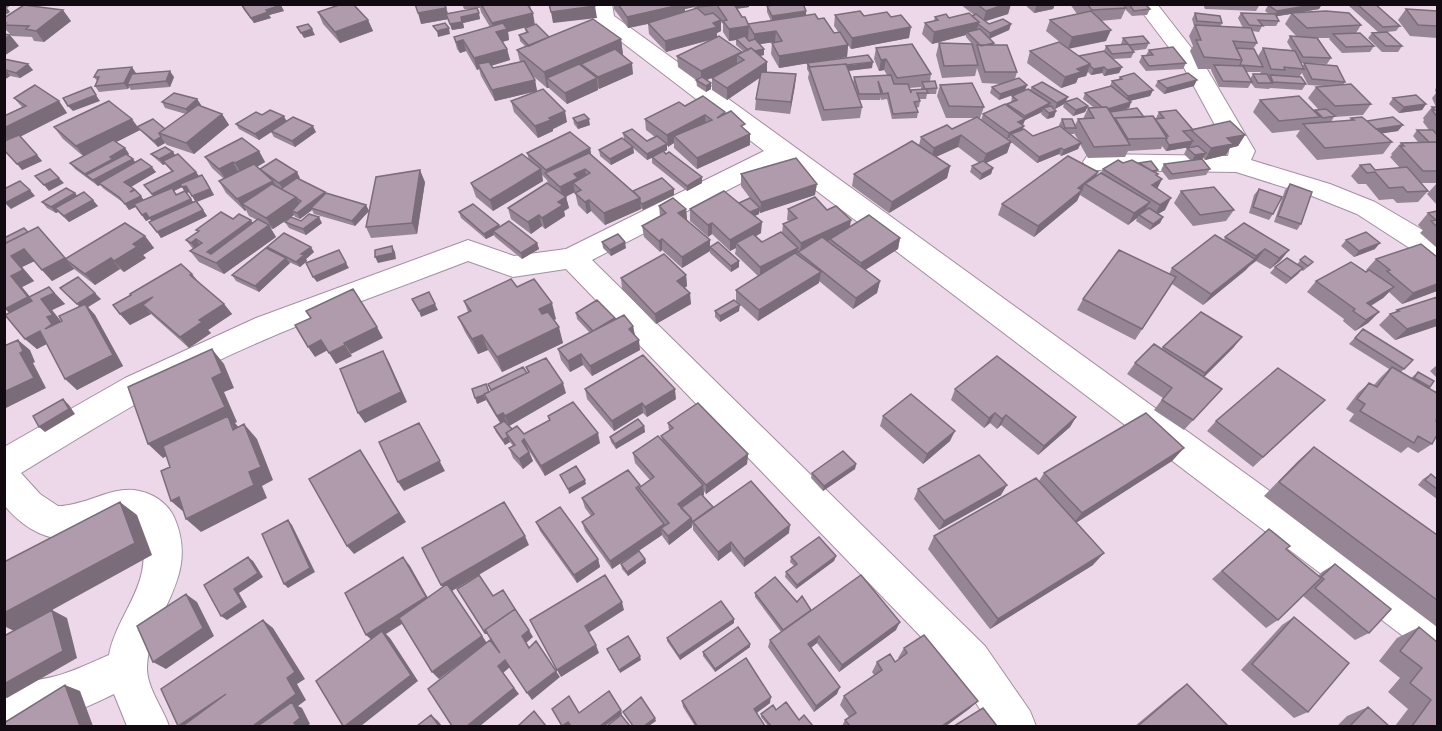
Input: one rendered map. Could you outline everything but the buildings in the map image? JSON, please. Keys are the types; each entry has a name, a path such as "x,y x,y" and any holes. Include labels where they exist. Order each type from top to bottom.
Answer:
{"street":[{"path":"602,4 604,19 1437,638"},
{"path":"1146,4 1193,64 1242,151 1237,164"},
{"path":"4,465 136,387 267,326 414,268 468,250 513,267 572,258 784,151"},
{"path":"1096,162 1237,164 1321,190 1366,208 1437,253"},
{"path":"572,258 971,660 1015,726"},
{"path":"4,477 17,496 33,511 46,537 77,521 122,505 145,508 158,521 164,550 160,584 137,629 126,668 148,726"},
{"path":"4,699 17,703 39,701 126,668"}]}
